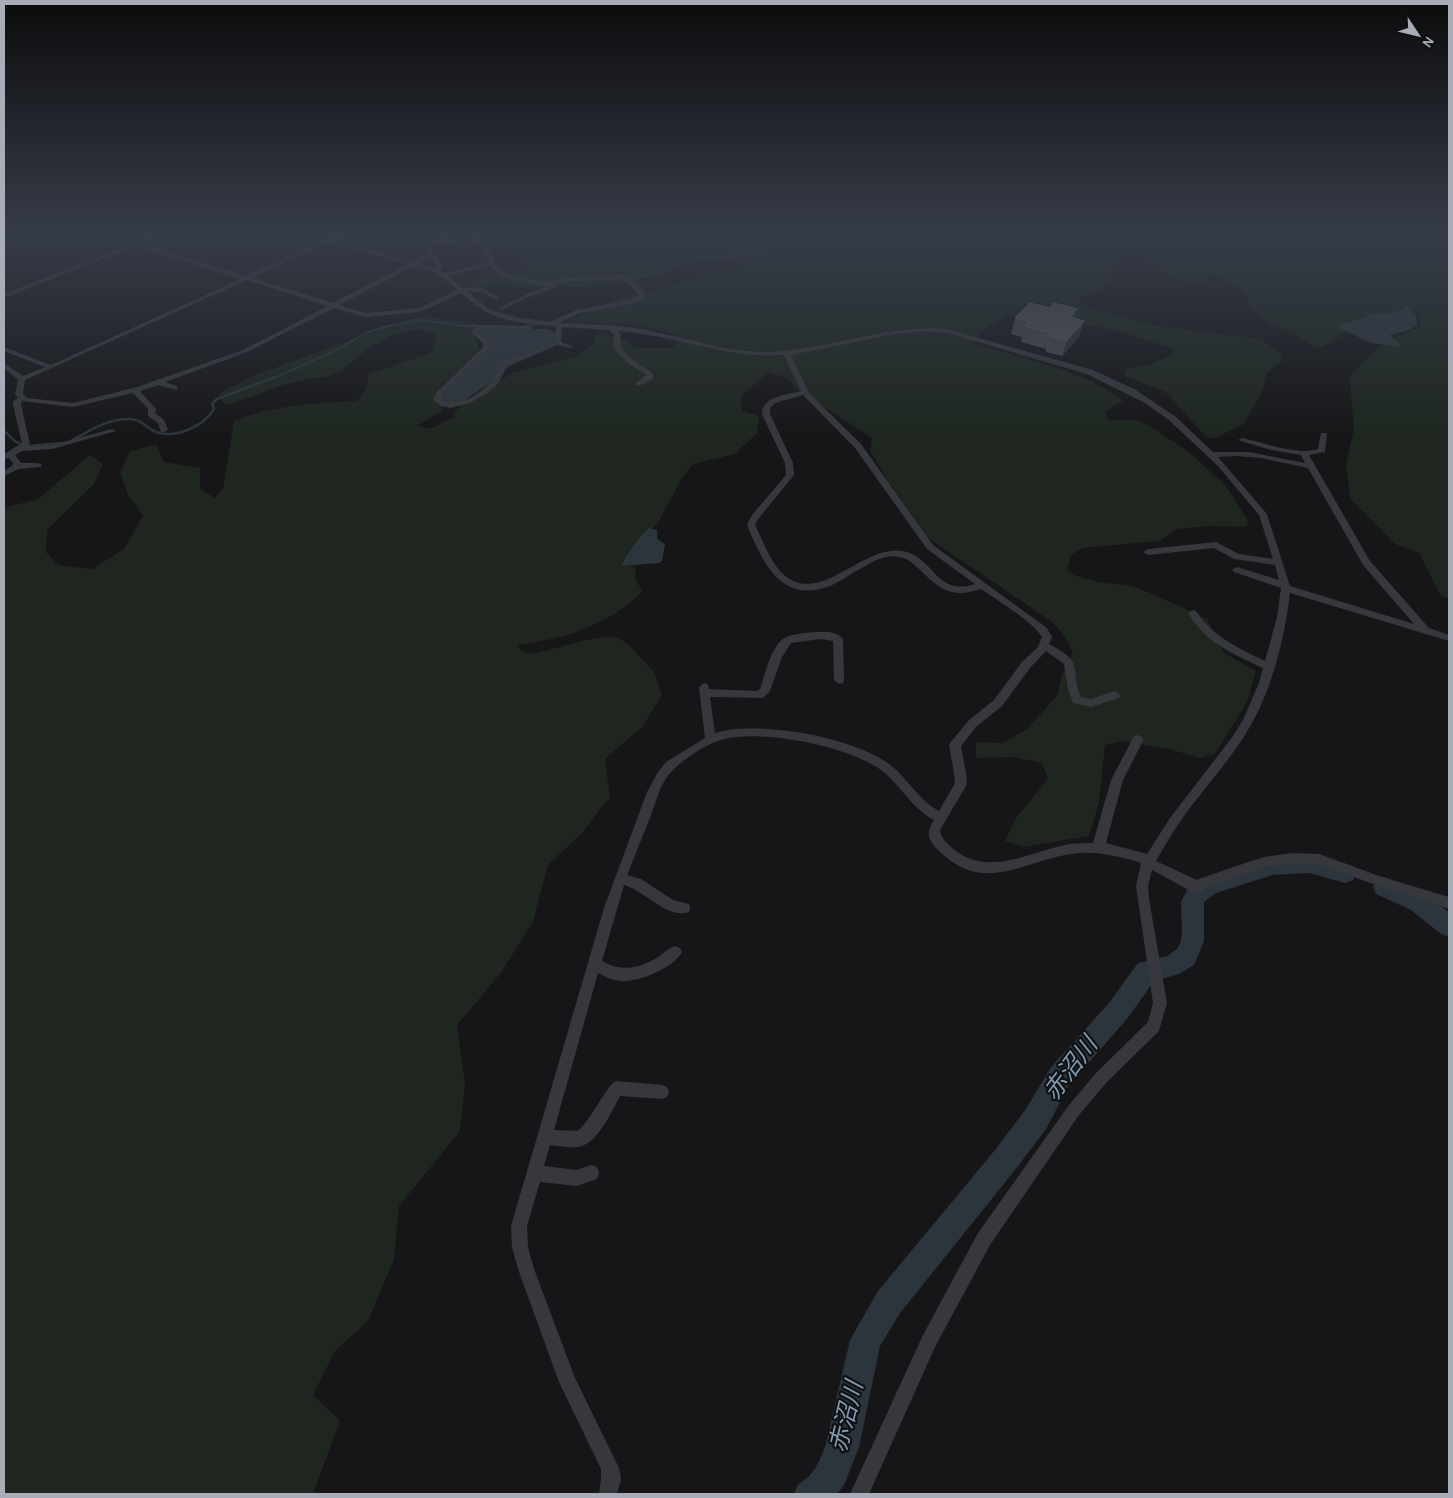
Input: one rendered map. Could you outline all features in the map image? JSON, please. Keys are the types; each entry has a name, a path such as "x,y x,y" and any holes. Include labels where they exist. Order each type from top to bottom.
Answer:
{"street":[{"path":"22,378 196,301"},
{"path":"320,301 367,315 415,311 438,301"},
{"path":"22,378 19,394 25,400 64,405 110,400 245,351 341,301"},
{"path":"474,301 487,310 515,320 652,333 723,350 757,354 787,354 885,333 924,329 947,331 1073,366 1118,384 1163,411 1212,455 1263,514 1271,535 1285,587 1282,617 1269,667 1248,721 1237,739 1174,821 1148,863 1142,886 1159,988 1160,1003 1154,1026 1101,1078 1074,1110 984,1239 929,1341 859,1494"},
{"path":"500,309 518,301"},
{"path":"556,343 554,321 578,311 608,307 632,301"},
{"path":"554,325 535,328 483,327 475,330 474,332 486,342 487,347 441,392 437,400 440,403 453,407 461,405 496,381 506,364 546,349 556,343 570,347"},
{"path":"612,329 618,335 615,341 617,349 649,374 648,380 639,384"},
{"path":"4,349 50,367"},
{"path":"787,354 805,392 858,446 930,547 1043,630 1048,638 1010,690 998,703 973,723 955,745 961,779 960,786 934,830 935,839 951,854 964,864 976,867 1006,867 1071,849 1098,848 1123,851 1143,858 1148,863 1162,868 1197,888 1264,862 1292,858 1320,859 1381,882 1449,903"},
{"path":"4,365 22,378"},
{"path":"158,382 174,388"},
{"path":"135,390 152,409 151,414 161,422 164,430"},
{"path":"805,392 772,401 766,408 766,414 788,464 790,474 754,517 751,526 780,578 800,587 818,586 826,584 876,558 895,553 909,558 944,587 964,591 983,585"},
{"path":"16,467 17,463 7,455 24,446 26,440 17,405 17,402 22,397"},
{"path":"20,449 52,447 112,432"},
{"path":"1242,440 1304,453 1320,453 1324,434"},
{"path":"1212,455 1224,453 1248,455 1310,466"},
{"path":"1304,453 1366,562 1425,630"},
{"path":"4,474 16,467 38,465"},
{"path":"1148,552 1216,544 1237,557 1279,563"},
{"path":"1237,570 1285,587 1449,638"},
{"path":"1193,613 1201,626 1229,648 1269,667"},
{"path":"711,740 704,690 759,695 764,691 778,653 784,644 791,640 822,635 834,636 838,639 839,680"},
{"path":"1044,646 1061,655 1070,666 1072,694 1077,700 1091,703 1116,695"},
{"path":"608,1494 611,1479 610,1468 568,1382 526,1269 520,1248 519,1226 593,963 620,879 652,798 665,771 673,763 711,740 724,735 777,735 826,742 849,749 886,767 920,806 941,818"},
{"path":"1098,848 1117,780 1138,739"},
{"path":"620,879 644,887 670,905 684,908"},
{"path":"593,963 611,972 624,975 661,963 675,952"},
{"path":"544,1137 579,1139 583,1137 600,1116 616,1088 662,1092"},
{"path":"534,1173 577,1178 591,1173"}],"shaded area":[{"path":"613,301 1080,301 1089,308 1158,326 1261,339 1281,354 1282,361 1267,373 1263,390 1244,424 1213,439 1205,436 1166,392 1125,376 1124,370 1149,365 1173,354 1174,349 1111,329 1056,319 1007,315 983,330 974,343 1052,366 1089,380 1107,390 1123,401 1105,411 1108,420 1134,420 1148,425 1189,452 1225,485 1249,522 1246,527 1209,526 1177,529 1160,541 1082,548 1071,555 1067,571 1076,576 1099,582 1132,586 1207,619 1224,653 1256,671 1247,702 1215,754 1200,758 1169,749 1123,741 1105,745 1099,802 1089,836 1023,847 1005,841 1016,818 1048,779 1042,763 1013,757 976,758 976,742 1003,743 1027,729 1057,696 1062,674 1073,652 1065,637 1054,623 929,539 888,481 870,451 872,438 797,389 787,378 768,372 740,397 742,411 759,416 757,433 735,454 693,464 682,478 659,521 622,562 636,568 635,579 642,590 636,597 618,612 584,629 558,637 518,645 522,652 533,654 586,640 608,637 619,638 630,646 654,672 662,695 642,727 605,759 610,798 584,831 548,865 533,922 500,974 457,1025 465,1084 460,1131 399,1206 394,1259 368,1321 335,1351 313,1395 340,1421 313,1494 4,1494 4,508 38,499 90,455 103,464 94,484 47,530 46,552 58,565 92,569 124,549 143,516 128,495 120,472 130,451 156,444 164,462 200,468 200,488 214,498 223,488 234,421 279,408 357,401 366,389 369,374 431,353 437,335 421,329 394,334 367,349 341,371 326,377 307,379 276,387 226,405 218,394 255,375 388,326 421,316 479,324 475,339 478,343 479,352 439,389 443,410 417,426 431,429 454,417 455,411 512,373 575,357 592,346 598,332 624,340 636,348 674,348 677,335 637,325 566,322 596,306"},
{"path":"1248,301 1449,301 1449,599 1440,595 1419,553 1395,544 1350,498 1346,464 1354,430 1350,377 1381,346 1421,327 1418,310 1414,309 1409,313 1358,326 1346,331 1327,345 1317,348 1297,336 1273,326 1250,309"},
{"path":"1406,306 1416,315 1417,325 1409,330 1390,335 1401,346 1399,347 1372,343 1338,328 1339,325 1364,318 1372,313 1396,313"},
{"path":"483,328 547,329 556,333 555,340 550,346 511,360 493,381 459,404 454,405 440,399 489,347 488,342 476,331"},
{"path":"649,528 657,530 657,539 665,544 662,561 659,563 622,566 633,546"}],"building":[{"path":"1030,303 1050,308 1054,303 1077,309 1070,317 1084,321 1067,340 1050,336 1052,333 1025,326 1029,322 1015,318"}],"waterway":[{"path":"589,311 639,301"},
{"path":"272,379 335,351 365,333 388,326 420,320 464,326 483,326"},
{"path":"526,326 542,324"},
{"path":"72,440 99,426 121,419 138,420 152,430 164,434 181,432 204,421 214,409 212,404 217,399 275,377"},
{"path":"4,431 16,442 24,445"},
{"path":"30,446 61,443"},
{"name":"赤沼川","path":"811,1494 820,1489 832,1473 842,1447 866,1340 889,1302 1005,1160 1036,1119 1060,1076 1118,1011 1147,971 1171,966 1185,957 1190,950 1192,941 1193,900 1199,891 1212,884 1260,868 1285,864 1309,864 1345,873"},
{"name":"赤沼川","path":"1384,887 1420,902 1449,927"}]}
